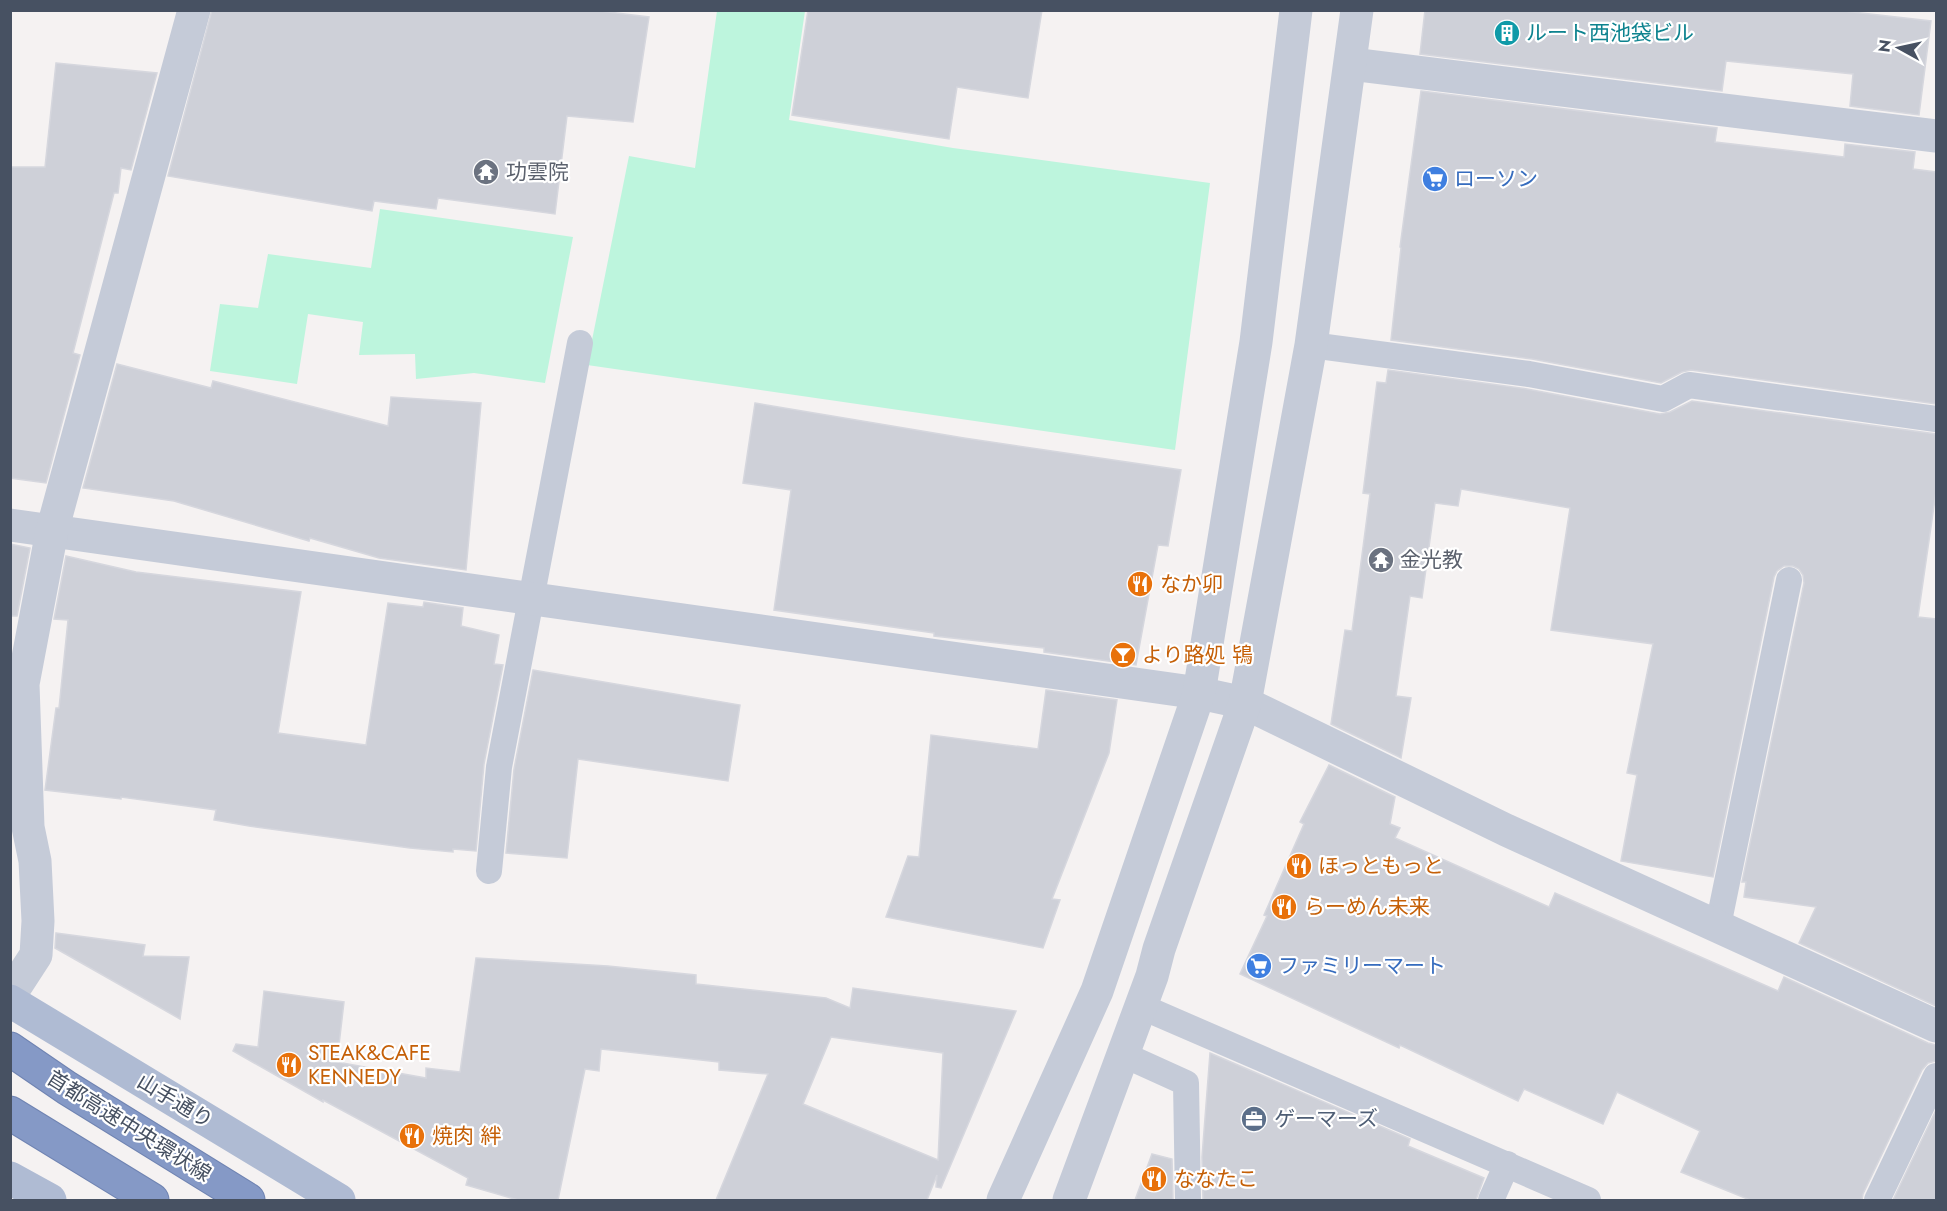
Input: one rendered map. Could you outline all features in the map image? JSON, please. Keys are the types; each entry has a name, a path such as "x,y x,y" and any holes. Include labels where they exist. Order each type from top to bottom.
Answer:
{"highway":[{"name":"首都高速中央環状線","path":"10,1049 67,1088 248,1200"},
{"path":"10,1113 152,1200"}],"main road":[{"name":"山手通り","path":"10,1001 339,1200"},
{"path":"10,1178 50,1200"}],"street":[{"path":"10,995 36,955 38,921 35,861 28,827 23,684 52,531 195,10"},
{"path":"1003,1200 1097,991 1199,693 1256,342 1296,10"},
{"path":"1069,1200 1152,976 1159,949 1245,703 1311,345 1357,10"},
{"path":"1351,64 1936,136"},
{"path":"10,525 1199,693 1245,703 1517,834 1936,1026"}],"lane":[{"path":"489,871 499,768 580,343"},
{"path":"1311,345 1529,374 1663,399 1689,385 1936,419"},
{"path":"1718,926 1789,580"},
{"path":"1140,1006 1588,1200"},
{"path":"1122,1054 1186,1083 1188,1200"},
{"path":"1877,1200 1936,1076"},
{"path":"1491,1200 1507,1164"}],"green space":[{"path":"717,11 805,11 789,120 953,148 1210,183 1175,450 587,365 629,156 695,168"},
{"path":"380,209 573,237 545,383 474,373 416,379 415,354 359,355 363,322 308,314 297,384 210,371 220,304 258,308 268,254 371,268"}],"building":[{"path":"212,10 592,10 649,17 633,122 567,116 555,214 438,198 436,209 374,201 372,211 168,176"},
{"path":"808,10 1042,10 1028,98 957,87 949,139 792,115"},
{"path":"1425,10 1835,10 1931,21 1919,115 1850,106 1853,74 1726,61 1722,91 1420,54"},
{"path":"56,63 157,73 131,170 121,168 118,193 114,193 73,353 80,355 46,483 10,478 10,167 45,167"},
{"path":"1421,91 1717,128 1715,142 1844,157 1845,144 1915,152 1913,169 1936,172 1936,404 1691,370 1661,383 1532,359 1391,340 1400,247"},
{"path":"117,364 211,388 213,381 388,426 391,397 481,403 466,570 379,558 310,538 309,541 174,501 83,488"},
{"path":"1388,370 1527,389 1660,414 1670,412 1692,401 1936,434 1936,492 1918,617 1936,619 1936,1006 1799,943 1816,907 1744,897 1746,882 1742,882 1804,583 1803,575 1793,566 1784,566 1777,571 1774,577 1713,877 1621,861 1637,775 1627,773 1653,644 1551,630 1570,508 1461,489 1458,506 1435,503 1422,598 1410,596 1396,696 1411,698 1401,758 1331,724 1345,630 1352,631 1370,494 1363,493 1377,382 1386,383"},
{"path":"755,403 964,438 1181,470 1168,546 1158,545 1136,665 1044,652 1044,648 934,636 934,633 774,610 791,490 743,483"},
{"path":"10,544 30,548 17,616 10,616"},
{"path":"66,556 136,572 301,592 278,733 366,745 388,603 423,607 424,602 463,608 461,626 499,635 494,664 503,665 484,764 476,851 453,849 453,852 410,848 249,826 214,820 216,810 121,797 121,799 45,790 56,708 59,708 68,620 54,619"},
{"path":"533,670 740,705 728,781 578,759 567,858 506,853 514,769"},
{"path":"1046,690 1117,700 1109,753 1052,899 1060,900 1043,948 886,917 908,856 919,857 931,735 1038,749"},
{"path":"1329,765 1395,797 1390,824 1400,828 1395,838 1549,907 1555,893 1778,991 1784,977 1936,1045 1936,1061 1928,1063 1922,1070 1862,1200 1750,1200 1681,1172 1700,1131 1617,1092 1603,1124 1524,1089 1518,1101 1400,1045 1399,1048 1240,974 1267,916 1264,915 1304,824 1300,822"},
{"path":"56,933 145,945 143,956 189,957 180,1019 55,948"},
{"path":"476,958 608,966 696,975 696,984 826,998 850,1008 853,988 1016,1011 941,1188 936,1187 937,1175 927,1200 716,1200 768,1074 719,1070 719,1062 601,1049 599,1071 585,1069 558,1200 518,1200 466,1185 468,1178 323,1100 323,1102 233,1051 236,1044 258,1047 264,991 344,1002 337,1062 426,1078 426,1068 460,1072","holes":["831,1037 943,1053 938,1160 803,1104"]},
{"path":"1210,1053 1410,1139 1408,1146 1484,1178 1476,1200 1203,1200 1202,1157"},
{"path":"1936,1110 1936,1200 1893,1200"},
{"path":"1152,1154 1172,1159 1173,1200 1135,1200"}],"place":[{"name":"ルート西池袋ビル","path":"1507,33"},
{"name":"功雲院","path":"486,172"},
{"name":"ローソン","path":"1435,179"},
{"name":"金光教","path":"1381,560"},
{"name":"なか卯","path":"1140,584"},
{"name":"より路処 鴇","path":"1123,655"},
{"name":"ほっともっと","path":"1299,866"},
{"name":"らーめん未来","path":"1284,907"},
{"name":"ファミリーマート","path":"1259,966"},
{"name":"STEAK&CAFE KENNEDY","path":"289,1065"},
{"name":"ゲーマーズ","path":"1254,1119"},
{"name":"焼肉 絆","path":"412,1136"},
{"name":"ななたこ","path":"1154,1179"}]}
